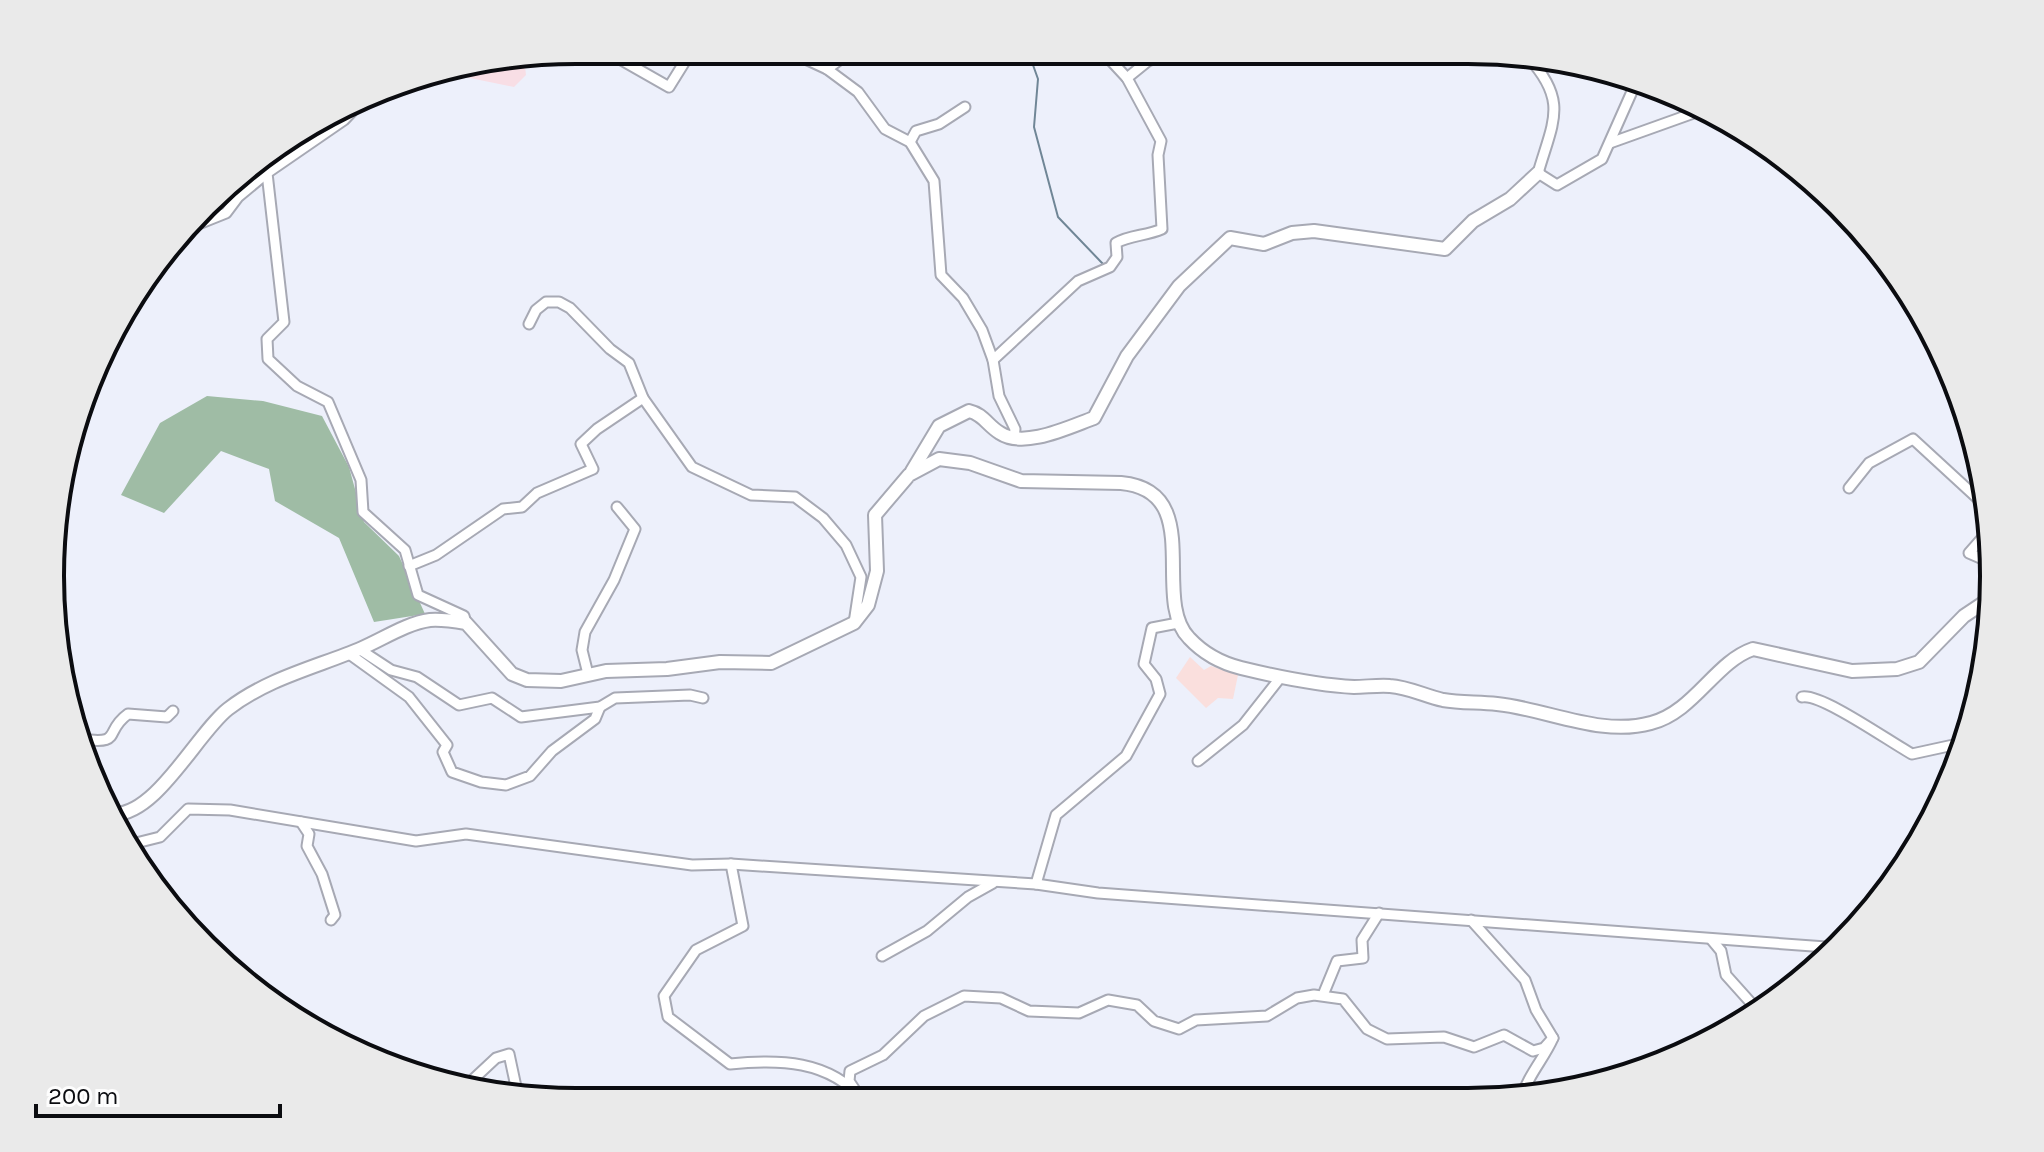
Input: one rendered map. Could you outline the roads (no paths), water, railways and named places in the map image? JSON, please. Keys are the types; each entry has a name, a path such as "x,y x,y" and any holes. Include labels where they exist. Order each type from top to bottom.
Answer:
{"main road":[{"path":"122,811 136,806 152,793 230,707 312,663 353,651 427,620 466,623 512,674 527,680 561,681 588,674 720,662 771,663 854,623 868,605 874,584 875,515 909,475 939,426 969,411 978,413 999,433 1014,439 1059,430 1094,418 1127,356 1179,286 1230,238 1264,244 1292,233 1314,231 1445,249 1473,221 1510,199 1538,173"},
{"path":"909,475 939,459 970,463 1021,481 1137,485 1161,503 1169,521 1178,623 1199,648 1221,661 1280,678 1355,687 1392,685 1444,700 1497,704 1604,727 1649,724 1664,718 1706,688 1729,664 1753,649 1852,671 1897,669 1919,662 1964,616 1979,606"}],"street":[{"path":"624,64 669,87 683,64"},
{"path":"816,64 858,92 885,129 910,142 934,181 941,275 963,298 982,330 993,360 999,396 1015,429 1014,439"},
{"path":"827,69 834,64"},
{"path":"993,360 1078,281 1110,267 1117,257 1116,243 1128,236 1146,236 1162,229 1158,155 1161,141 1127,78 1114,64"},
{"path":"1127,78 1144,64"},
{"path":"1535,68 1555,97 1553,123 1538,173 1557,185 1573,179 1602,159 1632,91"},
{"path":"910,142 916,131 939,124 965,107"},
{"path":"1610,143 1689,115"},
{"path":"208,220 226,213 238,197 267,173 343,121"},
{"path":"267,173 284,322 267,339 268,359 297,386 328,402 361,480 363,512 405,550 418,595 464,616 466,623"},
{"path":"529,324 536,310 546,302 564,304 629,363 643,398 692,467 751,495 795,497 823,518 846,545 861,577 854,623"},
{"path":"409,566 436,555 503,509 522,507 537,493 593,469 581,444 597,429 643,398"},
{"path":"1849,488 1869,463 1913,439 1973,494"},
{"path":"588,674 582,650 585,632 614,580 635,529 617,507"},
{"path":"1979,540 1969,550 1972,556 1979,559"},
{"path":"1036,884 1056,815 1106,776 1126,756 1160,694 1156,679 1144,664 1152,628 1178,623"},
{"path":"353,651 409,697 447,745 443,752 452,772 481,782 506,785 530,776 552,751 595,719 600,707"},
{"path":"353,651 391,670 417,677 459,705 492,698 521,717 600,707 615,698 690,695 703,698"},
{"path":"1198,761 1243,725 1280,678"},
{"path":"1802,697 1812,695 1833,705 1912,754 1951,745"},
{"path":"91,741 105,743 112,740 128,714 167,717 173,711"},
{"path":"139,842 160,837 188,809 230,810 416,841 466,834 692,865 731,864 996,881 1098,893 1821,947"},
{"path":"301,822 309,834 307,846 335,915 331,920"},
{"path":"731,864 743,926 696,950 664,996 668,1017 730,1064 776,1059 837,1077 852,1088"},
{"path":"882,956 927,931 968,897 996,881"},
{"path":"1323,995 1337,961 1363,958 1362,940 1379,913"},
{"path":"1471,920 1525,980 1536,1010 1553,1038"},
{"path":"1711,939 1721,951 1726,975 1751,1003"},
{"path":"854,1088 849,1081 850,1071 883,1055 924,1016 964,996 1001,998 1029,1011 1079,1013 1108,1000 1137,1005 1154,1021 1179,1029 1196,1020 1267,1016 1297,998 1323,995 1343,999 1367,1029 1387,1039 1444,1037 1474,1047 1504,1035 1533,1051 1544,1048 1553,1038"},
{"path":"1525,1085 1544,1059 1553,1038"},
{"path":"475,1078 496,1058 509,1054 516,1085"}],"waterway":[{"path":"1033,64 1038,79 1034,127 1058,217 1103,264"}]}
